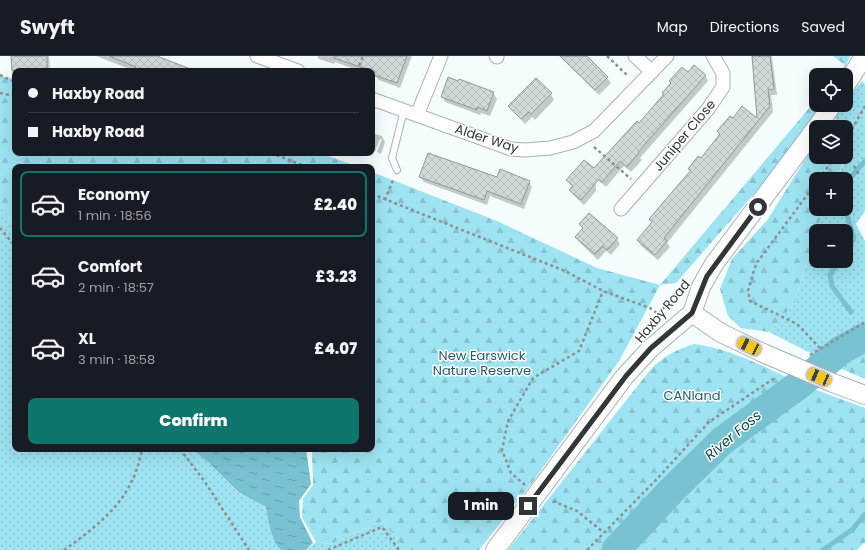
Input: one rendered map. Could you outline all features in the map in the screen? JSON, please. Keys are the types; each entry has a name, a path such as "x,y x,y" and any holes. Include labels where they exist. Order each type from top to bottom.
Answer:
{"street":[{"path":"257,56 286,61 294,68"},
{"path":"417,114 441,56"},
{"path":"635,56 652,72"},
{"name":"Alder Way","path":"375,100 494,143 518,150 550,148 573,142 594,131 667,56"},
{"name":"Juniper Close","path":"621,208 708,109 723,87 723,73 713,56"},
{"path":"853,76 864,61"},
{"name":"Haxby Road","path":"495,550 626,376 651,348 692,313 701,287 714,264 809,137"},
{"path":"692,313 721,333 763,353 865,395"}],"lane":[{"path":"397,170 392,158 404,110"}],"path":[{"path":"358,68 362,56"},
{"path":"607,56 638,86"},
{"path":"0,75 12,81"},
{"path":"0,93 12,95"},
{"path":"853,127 865,106"},
{"path":"583,137 640,187"},
{"path":"279,156 299,164"},
{"path":"854,166 859,175"},
{"path":"385,200 397,170"},
{"path":"809,192 756,264 748,291 750,301 797,324 820,348"},
{"path":"375,195 565,271 603,291 650,308"},
{"path":"0,228 12,242"},
{"name":"Haxby Road","path":"644,332 685,282"},
{"path":"603,291 579,351 533,378 508,420 502,450 511,473 536,494 577,511 603,532"},
{"path":"804,359 865,322"},
{"path":"587,550 603,532 657,479 709,422 780,374"},
{"path":"64,550 96,527 124,498 140,460 141,452"},
{"path":"182,452 205,482 250,550"},
{"path":"328,550 382,527 399,550"}],"green space":[{"path":"833,56 850,56 846,65 849,68 843,68 845,65"},
{"path":"0,76 12,78 12,156 328,156 351,164 12,164 12,222 0,206"},
{"path":"862,81 865,84 865,211 856,224 865,241 865,357 844,370 769,332 795,303 809,254 809,268 853,268 853,224 819,224 822,216 853,216 853,172 840,172 843,164 853,164 853,120 836,120 834,115 836,112 853,112 853,92"},
{"path":"809,108 809,112 818,112 812,120 809,120 809,123 765,181 676,283 660,285"},
{"path":"809,153 809,164 842,164 840,172 809,172 809,216 822,216 819,224 809,224 809,254 795,303 769,332 741,328 728,316 720,289 732,259 768,219"},
{"name":"New Earswick Nature Reserve","path":"375,173 497,221 597,268 660,285 619,361 529,487 479,550 405,550 383,521 330,544 316,542 302,517 303,499 313,485 312,452 375,452"},
{"path":"0,206 12,222 12,452 196,452 209,463 237,492 266,507 272,537 283,550 0,550"},
{"name":"CANland","path":"694,344 708,346 735,354 800,384 773,389 725,429 607,550 508,550 651,369 671,354"},
{"path":"865,357 865,379 844,370"},
{"path":"808,387 865,408 865,542 857,550 636,550 704,469 739,439"},
{"path":"383,521 405,550 307,550 316,542 330,544"}],"water":[{"path":"196,452 306,452 311,484 299,501 300,517 313,543 306,550 283,550 279,548 273,538 266,507 238,492"}],"building":[{"path":"11,56 47,56 47,68 12,68 12,71"},
{"path":"109,56 157,56 188,68 136,68"},
{"path":"335,56 407,56 397,83 375,75 375,68 363,68 334,58"},
{"path":"560,56 587,56 608,77 595,90"},
{"path":"752,56 770,56 774,89 768,90 770,106 664,238 667,241 655,255 637,240 652,222 649,219 691,170 688,169 698,156 701,158 720,134 717,131 730,116 733,118 742,106 757,118"},
{"path":"694,65 706,75 638,152 639,153 627,167 620,161 602,182 599,179 581,200 569,190 573,186 566,180 584,160 594,168 637,121 639,123 664,94 662,93 671,83 669,81 682,67 688,72"},
{"path":"448,77 458,81 459,79 494,92 487,111 478,107 477,110 441,97"},
{"path":"536,78 552,93 531,114 529,112 521,119 508,106"},
{"path":"428,153 497,177 500,169 530,181 521,204 487,191 484,200 419,177"},
{"path":"589,213 618,238 607,250 603,246 595,254 575,237 583,228 579,224"}],"waterway":[{"path":"853,175 865,161"},
{"path":"847,216 850,224"},
{"path":"853,235 853,240"},
{"path":"834,268 830,275 832,286 851,312"},
{"name":"River Foss","path":"616,550 672,490 722,441 800,384 841,350 865,337"},
{"path":"823,550 853,529 865,514"}],"route":[{"path":"528,506 626,376 651,348 692,313 701,287 714,264 758,207"}]}
